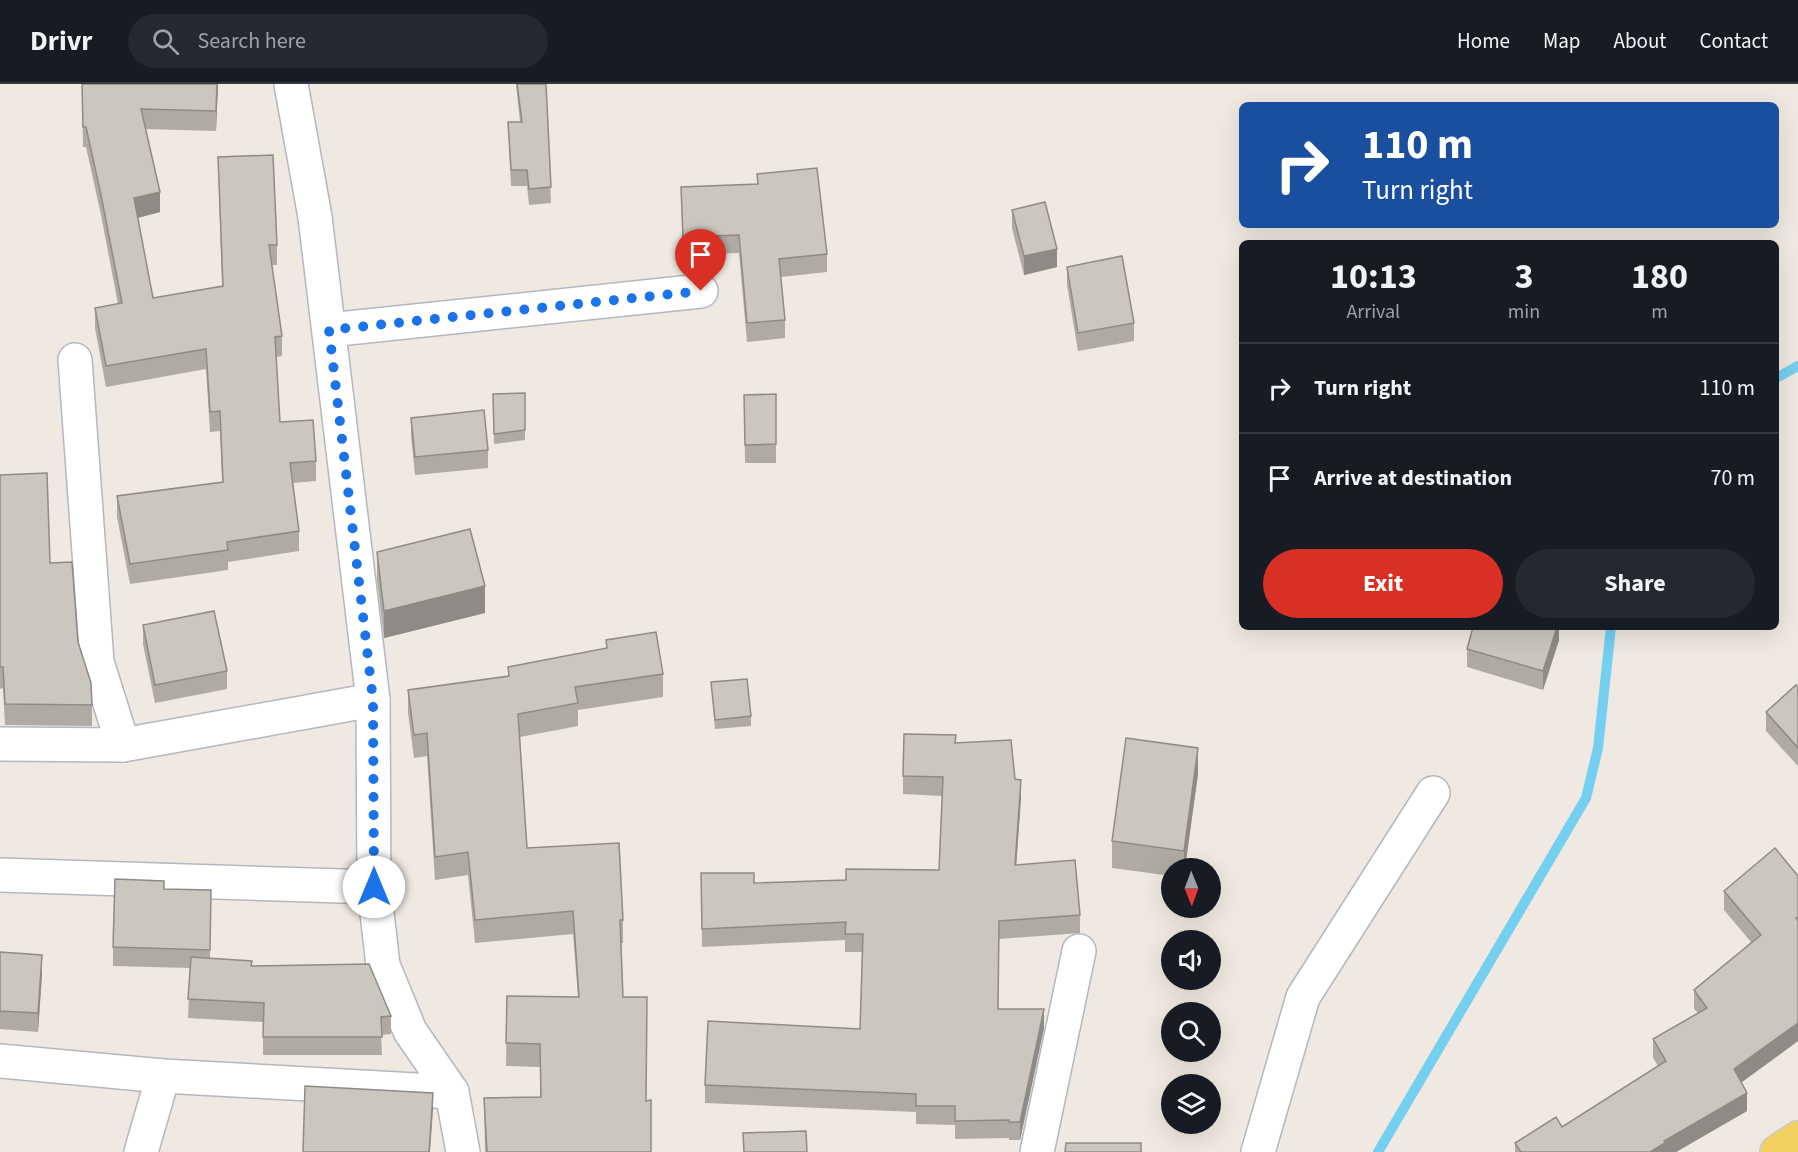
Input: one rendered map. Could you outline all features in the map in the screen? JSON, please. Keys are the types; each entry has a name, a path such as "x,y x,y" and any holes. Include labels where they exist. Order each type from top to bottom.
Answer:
{"main road":[{"path":"1777,1152 1798,1138"}],"street":[{"path":"291,84 315,217 373,700 374,887 383,965 410,1030 452,1092 463,1152"},
{"path":"329,330 701,291"},
{"path":"75,360 97,662 123,745"},
{"path":"2,752 123,745 373,700"},
{"path":"1258,1152 1303,998 1433,793"},
{"path":"0,875 374,887"},
{"path":"1037,1152 1080,951"},
{"path":"0,1061 163,1076 452,1092"},
{"path":"141,1152 163,1076"}],"building":[{"path":"82,84 217,84 216,111 141,109 160,192 134,198 153,298 223,286 218,157 273,155 277,245 269,245 282,336 275,337 280,422 313,420 316,461 290,463 299,531 227,542 228,550 130,564 117,496 223,482 220,411 210,412 206,349 106,366 95,308 122,303 86,127 83,127"},
{"path":"517,84 546,84 551,187 529,189 527,170 511,170 508,122 522,122"},
{"path":"817,168 827,254 779,259 785,320 747,323 739,235 683,237 681,187 758,184 757,174"},
{"path":"1045,202 1057,249 1024,256 1012,210"},
{"path":"1122,256 1134,323 1078,333 1067,267"},
{"path":"525,393 525,430 494,434 493,394"},
{"path":"776,394 776,444 745,445 744,395"},
{"path":"484,410 488,450 415,457 411,418"},
{"path":"47,473 50,563 72,562 78,642 91,683 92,705 5,704 3,667 0,667 0,475"},
{"path":"470,529 485,586 384,611 377,552"},
{"path":"214,611 227,671 155,685 143,625"},
{"path":"1472,630 1556,630 1543,671 1467,649"},
{"path":"656,632 663,674 575,687 578,703 518,714 527,848 619,843 623,920 620,920 623,997 647,997 646,1101 651,1100 651,1152 487,1152 484,1098 541,1097 540,1044 506,1043 507,996 579,997 573,911 475,920 468,852 435,857 427,733 414,735 408,690 509,676 508,667 607,648 606,640"},
{"path":"747,679 751,716 715,720 711,682"},
{"path":"1796,685 1798,688 1798,748 1766,712"},
{"path":"904,734 956,735 955,743 1011,740 1015,779 1021,780 1015,865 1075,860 1080,915 999,921 998,1009 1044,1009 1020,1122 1009,1122 1009,1120 955,1121 955,1106 916,1106 916,1094 705,1085 708,1021 860,1029 863,934 845,934 846,922 702,929 701,873 754,873 754,883 846,880 846,869 939,870 943,777 903,776"},
{"path":"1126,738 1198,748 1184,851 1112,841"},
{"path":"1775,848 1798,876 1798,916 1796,918 1798,921 1798,1023 1734,1069 1747,1093 1664,1141 1665,1143 1650,1152 1521,1152 1515,1143 1556,1117 1562,1127 1666,1061 1653,1039 1707,1008 1694,990 1761,935 1724,891"},
{"path":"115,879 164,881 164,889 211,890 210,950 113,947"},
{"path":"0,952 42,955 38,1013 0,1011"},
{"path":"191,957 252,961 251,966 369,964 391,1016 381,1017 382,1037 263,1037 264,1003 188,999"},
{"path":"305,1086 433,1093 429,1152 303,1152"},
{"path":"806,1131 807,1152 744,1152 743,1133"},
{"path":"1066,1143 1141,1143 1141,1152 1065,1152"}],"waterway":[{"path":"1779,376 1798,366"},
{"path":"1378,1152 1586,798 1598,748 1611,630"}],"route":[{"path":"374,887 373,700 329,330 701,291"}]}
